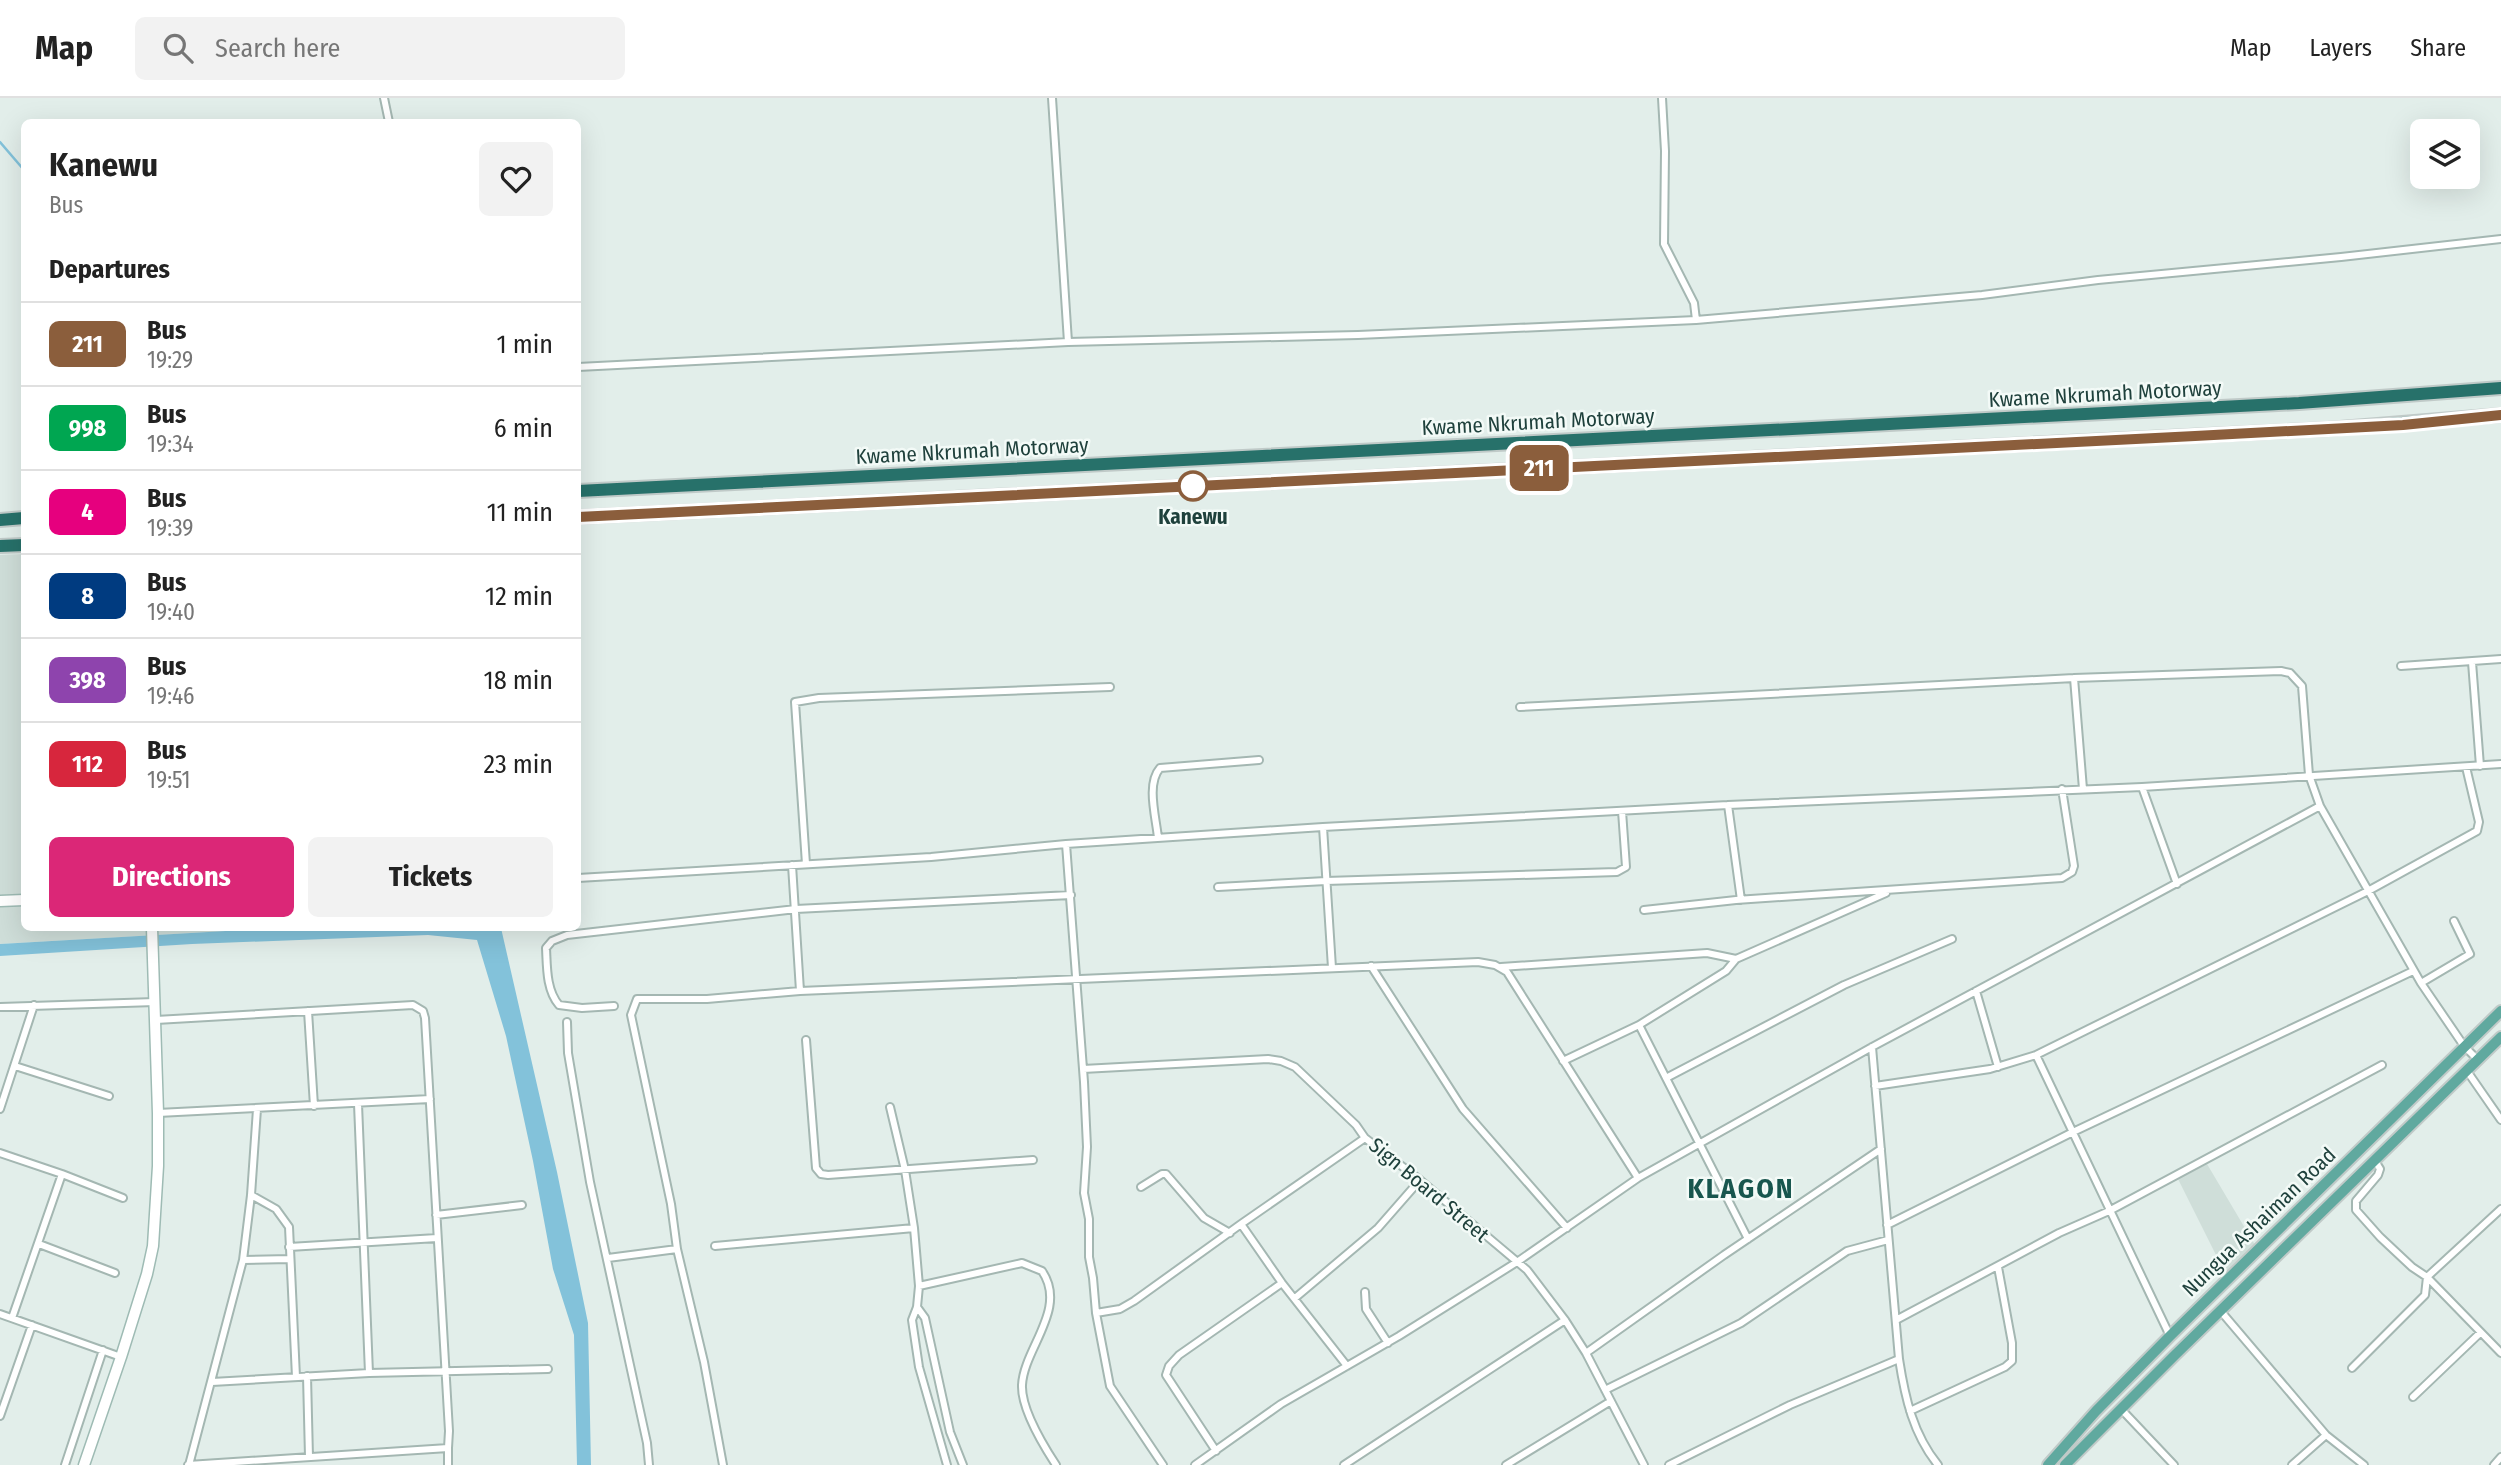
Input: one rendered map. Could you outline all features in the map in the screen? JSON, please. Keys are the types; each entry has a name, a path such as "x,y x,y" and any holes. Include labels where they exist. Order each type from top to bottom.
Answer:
{"highway":[{"name":"Kwame Nkrumah Motorway","path":"581,491 2299,403 2501,388"},
{"path":"581,517 2208,436 2403,425 2501,415"},
{"path":"0,520 21,518"},
{"path":"0,546 21,545"}],"main road":[{"name":"Nungua Ashaiman Road","path":"2048,1465 2096,1411 2170,1336 2501,1012"},
{"name":"Nungua Ashaiman Road","path":"2065,1465 2501,1037"}],"street":[{"path":"384,98 388,119"},
{"path":"1052,98 1068,342"},
{"path":"1662,98 1665,151 1664,244 1694,303 1696,320"},
{"path":"581,367 1068,342 1358,335 1696,320 1982,295 2098,280 2328,259 2501,239"},
{"path":"2401,666 2501,659"},
{"path":"2472,662 2480,766"},
{"path":"1520,707 2074,678 2281,671 2290,673 2302,685 2309,775 2320,806 2413,971 2464,1046 2478,1060"},
{"path":"2074,678 2083,789"},
{"path":"806,864 795,702 819,698 1110,687"},
{"path":"1158,838 1152,783 1160,768 1259,760"},
{"path":"581,878 931,857 1066,844 1323,827 1728,805 2142,787 2501,764"},
{"path":"1875,1086 1998,1067 2036,1055 2368,891 2477,831 2479,822 2466,767"},
{"path":"2142,787 2177,884"},
{"path":"1644,910 1741,900 2062,878 2068,875 2074,866 2062,789"},
{"path":"1728,805 1741,900"},
{"path":"1195,1465 1281,1404 1388,1343 1517,1262 1638,1178 1976,991 2320,806"},
{"path":"1218,887 1326,881 1617,873 1626,867 1628,859 1622,811"},
{"path":"1323,827 1332,968"},
{"path":"1066,844 1083,1069 1087,1147 1084,1193 1089,1219 1089,1257 1096,1313 1110,1386 1163,1465"},
{"path":"792,865 800,991"},
{"path":"1563,1060 1639,1025 1726,971 1736,959 1892,890"},
{"path":"614,1006 583,1008 559,1005 552,996 547,965 546,948 552,941 567,935 796,909 1071,895"},
{"path":"0,901 21,900"},
{"path":"2421,983 2470,954 2454,921"},
{"path":"84,1465 121,1357 153,1246 158,1113 152,931"},
{"path":"1665,1077 1844,985 1952,939"},
{"path":"723,1465 631,1015 637,999 707,999 800,991 1478,962 1500,967 1707,953 1736,959"},
{"path":"1371,966 1463,1109 1567,1227"},
{"path":"1500,967 1507,972 1638,1178"},
{"path":"1887,1225 2073,1132 2413,971"},
{"path":"1976,991 1998,1067"},
{"path":"0,1007 155,1002"},
{"path":"0,1107 34,1005"},
{"path":"156,1020 413,1005 419,1007 425,1018 448,1465"},
{"path":"307,1011 314,1106"},
{"path":"567,1022 568,1053 590,1182 647,1443 649,1465"},
{"path":"1639,1025 1748,1239"},
{"path":"806,1040 816,1168 821,1174 1032,1160"},
{"path":"1872,1048 1899,1359 1906,1402 1918,1433 1938,1465"},
{"path":"2036,1055 2170,1336"},
{"name":"Sign Board Street","path":"1083,1069 1268,1059 1295,1067 1356,1125 1366,1138 1504,1254 1527,1270 1586,1353 1644,1465"},
{"path":"1896,1320 2059,1233 2109,1211 2382,1065"},
{"path":"15,1066 109,1096"},
{"path":"2467,1071 2501,1120"},
{"path":"158,1113 430,1100"},
{"path":"358,1104 369,1373"},
{"path":"890,1107 905,1170 914,1228 919,1286 917,1307 912,1320 919,1367 947,1465"},
{"path":"257,1109 243,1260 189,1465 448,1448"},
{"path":"1096,1313 1120,1309 1134,1301 1366,1138"},
{"path":"1586,1353 1881,1149"},
{"path":"0,1153 123,1198"},
{"path":"2375,1161 2378,1175 2356,1201 2356,1210 2412,1267 2427,1277 2501,1353"},
{"path":"12,1318 62,1174"},
{"path":"1141,1186 1166,1174 1204,1218 1230,1233"},
{"path":"1295,1298 1378,1228 1420,1181"},
{"path":"251,1195 265,1201 284,1218 289,1227 296,1377"},
{"path":"436,1215 522,1205"},
{"path":"2352,1367 2425,1294 2427,1277 2501,1209"},
{"path":"1241,1224 1282,1283 1348,1366"},
{"path":"715,1246 914,1228"},
{"path":"289,1247 437,1238"},
{"path":"1605,1390 1741,1323 1847,1251 1888,1240"},
{"path":"39,1244 115,1273"},
{"path":"608,1258 677,1249"},
{"path":"243,1260 290,1259"},
{"path":"919,1286 1022,1263 1042,1271 1051,1290 1047,1315 1024,1372 1023,1395 1041,1441 1056,1465"},
{"path":"1910,1411 2006,1367 2012,1361 2014,1355 1998,1267"},
{"path":"1216,1451 1166,1375 1169,1366 1180,1355 1282,1283"},
{"path":"1365,1292 1366,1308 1388,1343"},
{"path":"917,1307 925,1318 950,1432 963,1465"},
{"path":"2222,1310 2326,1435 2364,1465"},
{"path":"0,1314 121,1357"},
{"path":"1345,1465 1565,1320"},
{"path":"0,1416 32,1325"},
{"path":"2413,1398 2480,1333"},
{"path":"65,1465 103,1350"},
{"path":"1670,1465 1790,1405 1899,1359"},
{"path":"212,1382 369,1373 548,1368"},
{"path":"307,1376 309,1457"},
{"path":"1506,1465 1611,1401"},
{"path":"2122,1410 2174,1465"},
{"path":"2292,1465 2326,1435"},
{"path":"2494,1465 2501,1457"}],"shaded area":[{"path":"21,554 21,931 227,931 0,944 0,555"},
{"path":"2207,1164 2255,1245 2226,1275 2178,1179"}],"water":[{"path":"227,931 502,931 557,1172 588,1323 591,1465 577,1465 574,1335 553,1269 506,1036 477,940 428,935 192,944 0,956 0,944"}],"waterway":[{"path":"0,142 21,166"}],"bus line":[{"name":"211","path":"581,517 2403,425 2501,415"}],"place":[{"name":"Kanewu","path":"1193,486"}],"district":[{"name":"KLAGON","path":"1741,1188"}]}
